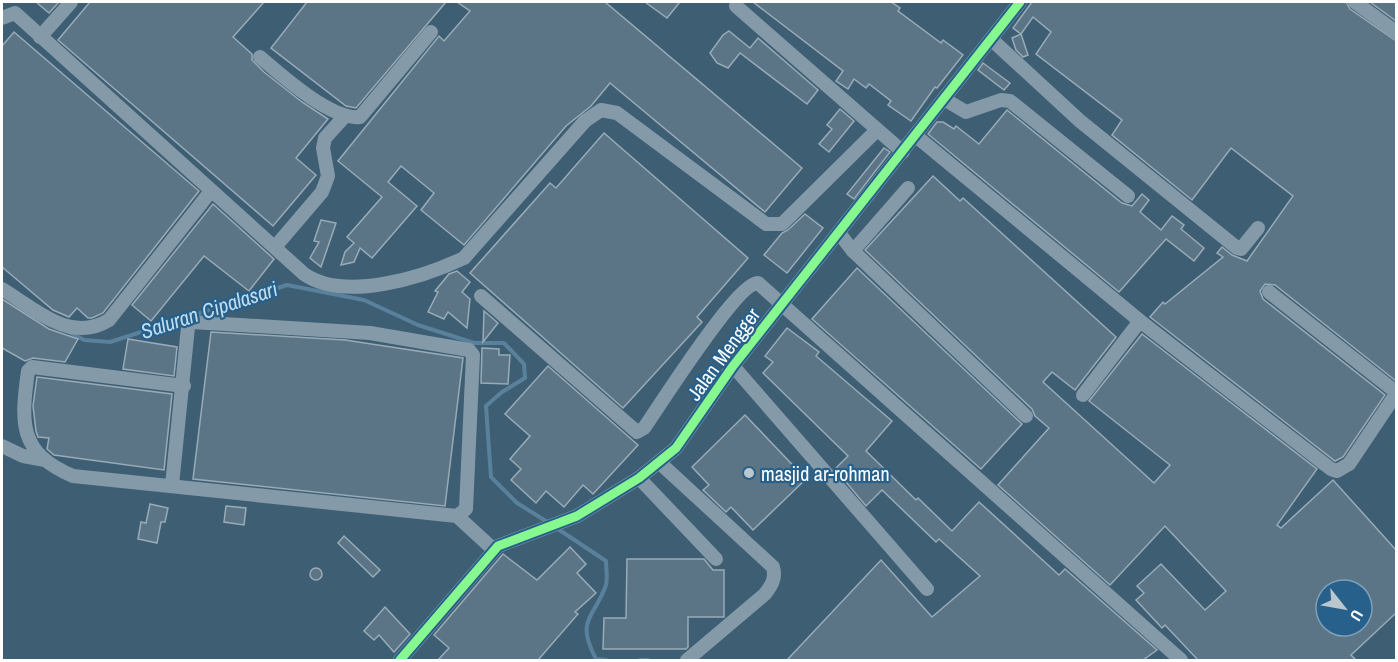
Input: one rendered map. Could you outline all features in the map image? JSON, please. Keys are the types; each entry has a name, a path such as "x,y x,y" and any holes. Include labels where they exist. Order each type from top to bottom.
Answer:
{"street":[{"path":"40,37 71,2"},
{"name":"Jalan Mengger","path":"408,657 494,550 508,540 553,526 639,478 660,463 687,434 732,366 1020,2"},
{"path":"1355,2 1396,32"},
{"path":"736,6 876,131 903,152"},
{"path":"2,18 15,12 275,247 317,283 331,287 393,281 441,269 464,258 585,121 601,111 617,113 766,224 776,225 782,224 876,131"},
{"path":"260,57 306,93 345,116 360,117 431,32"},
{"path":"991,39 1080,122 1238,249 1258,228"},
{"path":"944,99 966,112 1001,100 1010,101 1128,196"},
{"path":"275,247 322,192 328,176 323,148 325,138 345,116"},
{"path":"916,136 1140,321 1331,469 1337,471 1349,464 1396,393 1269,292"},
{"path":"853,251 908,188"},
{"path":"2,289 68,329 96,328 109,320 212,191"},
{"path":"839,233 853,251 1026,416"},
{"path":"481,296 637,432 644,428 723,314 743,290 752,283 758,283 782,302 1176,658"},
{"path":"172,485 184,386 188,327 195,321 370,333 469,350 474,360 466,509 457,516"},
{"path":"1083,395 1140,321"},
{"path":"732,366 746,379 927,589"},
{"path":"184,386 32,367 28,371 22,413 32,446 45,460 73,476 457,516 494,550"},
{"path":"2,446 23,456 45,460"},
{"path":"660,463 773,567 775,575 772,586 765,594 687,660"},
{"path":"639,478 716,559"}],"building":[{"path":"36,2 59,2 49,13"},
{"path":"90,2 264,2 233,37 252,54 252,60 264,72 328,119 296,158 316,175 273,226 58,40"},
{"path":"307,2 446,2 356,108 346,106 271,48"},
{"path":"457,2 605,2 802,168 765,212 610,83 591,106 566,126 464,245 421,210 434,193 401,166 388,182 417,206 372,258 360,248 354,262 341,265 345,252 354,243 347,237 382,197 338,161 439,36 444,41 470,11"},
{"path":"645,2 680,2 667,18"},
{"path":"753,2 891,2 900,8 898,11 941,43 943,40 963,55 937,88 935,87 911,121 888,105 891,101 869,84 866,88 854,79 848,89 836,81 843,71"},
{"path":"1032,2 1346,2 1350,9 1396,41 1396,381 1275,285 1265,284 1260,291 1263,299 1385,395 1343,457 1335,461 1150,317 1163,302 1165,304 1223,257 1217,253 1222,247 1232,255 1247,261 1293,196 1231,148 1192,200 1112,135 1122,120 1036,54 1051,32 1033,17 1021,34 1013,28"},
{"path":"1370,2 1396,2 1396,21"},
{"path":"729,31 750,48 758,38 818,90 807,104 740,53 728,68 717,63 710,53 723,35"},
{"path":"14,32 199,191 103,313 92,318 88,318 77,308 69,317 53,310 2,267 2,46"},
{"path":"1021,34 1028,55 1023,57 1016,50 1012,38"},
{"path":"983,63 1010,83 1004,90 978,70"},
{"path":"840,109 854,121 829,152 819,144 832,129 827,125"},
{"path":"1007,110 1122,203 1132,206 1142,194 1149,200 1140,212 1161,230 1172,216 1184,225 1181,229 1204,248 1194,261 1166,239 1119,292 928,134 937,122 943,122 954,129 956,126 979,144"},
{"path":"604,133 748,258 697,317 702,322 623,408 470,273 550,183 556,188"},
{"path":"884,148 890,152 854,199 847,194"},
{"path":"933,176 960,201 963,198 1116,337 1075,390 1052,372 1043,382 1154,483 1170,465 1089,401 1142,334 1317,469 1277,525 1281,528 1333,480 1396,550 1396,613 1374,634 1374,578 1314,578 1314,638 1369,638 1351,655 1356,660 1198,660 1165,625 1162,628 1136,600 1144,593 1137,586 1161,564 1205,610 1226,591 1165,526 1110,585 998,485 1049,428 1035,416 1032,409 865,250"},
{"path":"213,204 274,259 249,291 204,256 151,321 132,305"},
{"path":"805,214 823,228 787,273 764,255 782,233"},
{"path":"321,220 336,223 321,267 310,258 319,242 314,241"},
{"path":"857,268 1022,424 981,469 812,319"},
{"path":"457,271 470,282 462,292 470,299 467,328 448,312 444,319 428,312 438,292 435,291 449,274"},
{"path":"2,299 49,329 78,339 65,362 33,358 25,361 2,348"},
{"path":"484,311 498,323 483,342"},
{"path":"787,328 819,352 816,356 892,421 866,451 916,500 918,498 952,531 979,502 1059,575 1065,569 1157,650 1143,660 787,660 881,560 932,617 980,576 939,539 936,542 882,490 866,506 835,469 848,456 763,373 773,362 765,356"},
{"path":"211,332 345,340 463,358 445,506 193,479"},
{"path":"128,339 177,347 174,376 123,369"},
{"path":"482,348 499,349 499,355 510,355 508,384 481,383"},
{"path":"548,366 638,445 593,494 583,485 564,507 546,491 536,503 511,480 521,469 510,459 530,436 505,414"},
{"path":"37,377 172,394 164,470 54,455 47,449 49,438 38,437 36,431 33,406"},
{"name":"masjid ar-rohman","path":"745,415 806,479 753,530 731,507 726,512 703,490 709,485 692,467"},
{"path":"150,504 168,508 165,522 161,522 157,543 138,539 141,522 146,523"},
{"path":"226,506 246,508 244,525 224,522"},
{"path":"344,536 380,570 373,577 338,543"},
{"path":"570,547 586,564 577,573 596,593 575,612 578,614 538,660 438,660 449,648 434,635 503,554 537,580"},
{"path":"627,559 704,559 713,570 724,570 724,617 688,617 688,647 686,649 603,649 604,618 626,618"},
{"path":"318,568 322,574 318,580 314,580 310,572"},
{"path":"385,607 410,634 394,652 379,635 374,640 364,631"}],"waterway":[{"name":"Saluran Cipalasari","path":"69,332 84,340 110,342 287,285 364,300 418,325 474,343 504,343 524,364 525,378 502,392 486,406 491,477 517,503 549,523"},
{"name":"Saluran Cipalasari","path":"555,527 606,561 606,585 587,627 590,646 596,659 606,660"},
{"name":"Saluran Cipalasari","path":"640,660 648,660"}],"cycle path":[{"path":"400,660 498,546 577,516 639,478 676,448 733,366 1020,2"}],"place":[{"name":"masjid ar-rohman","path":"749,473"}]}
